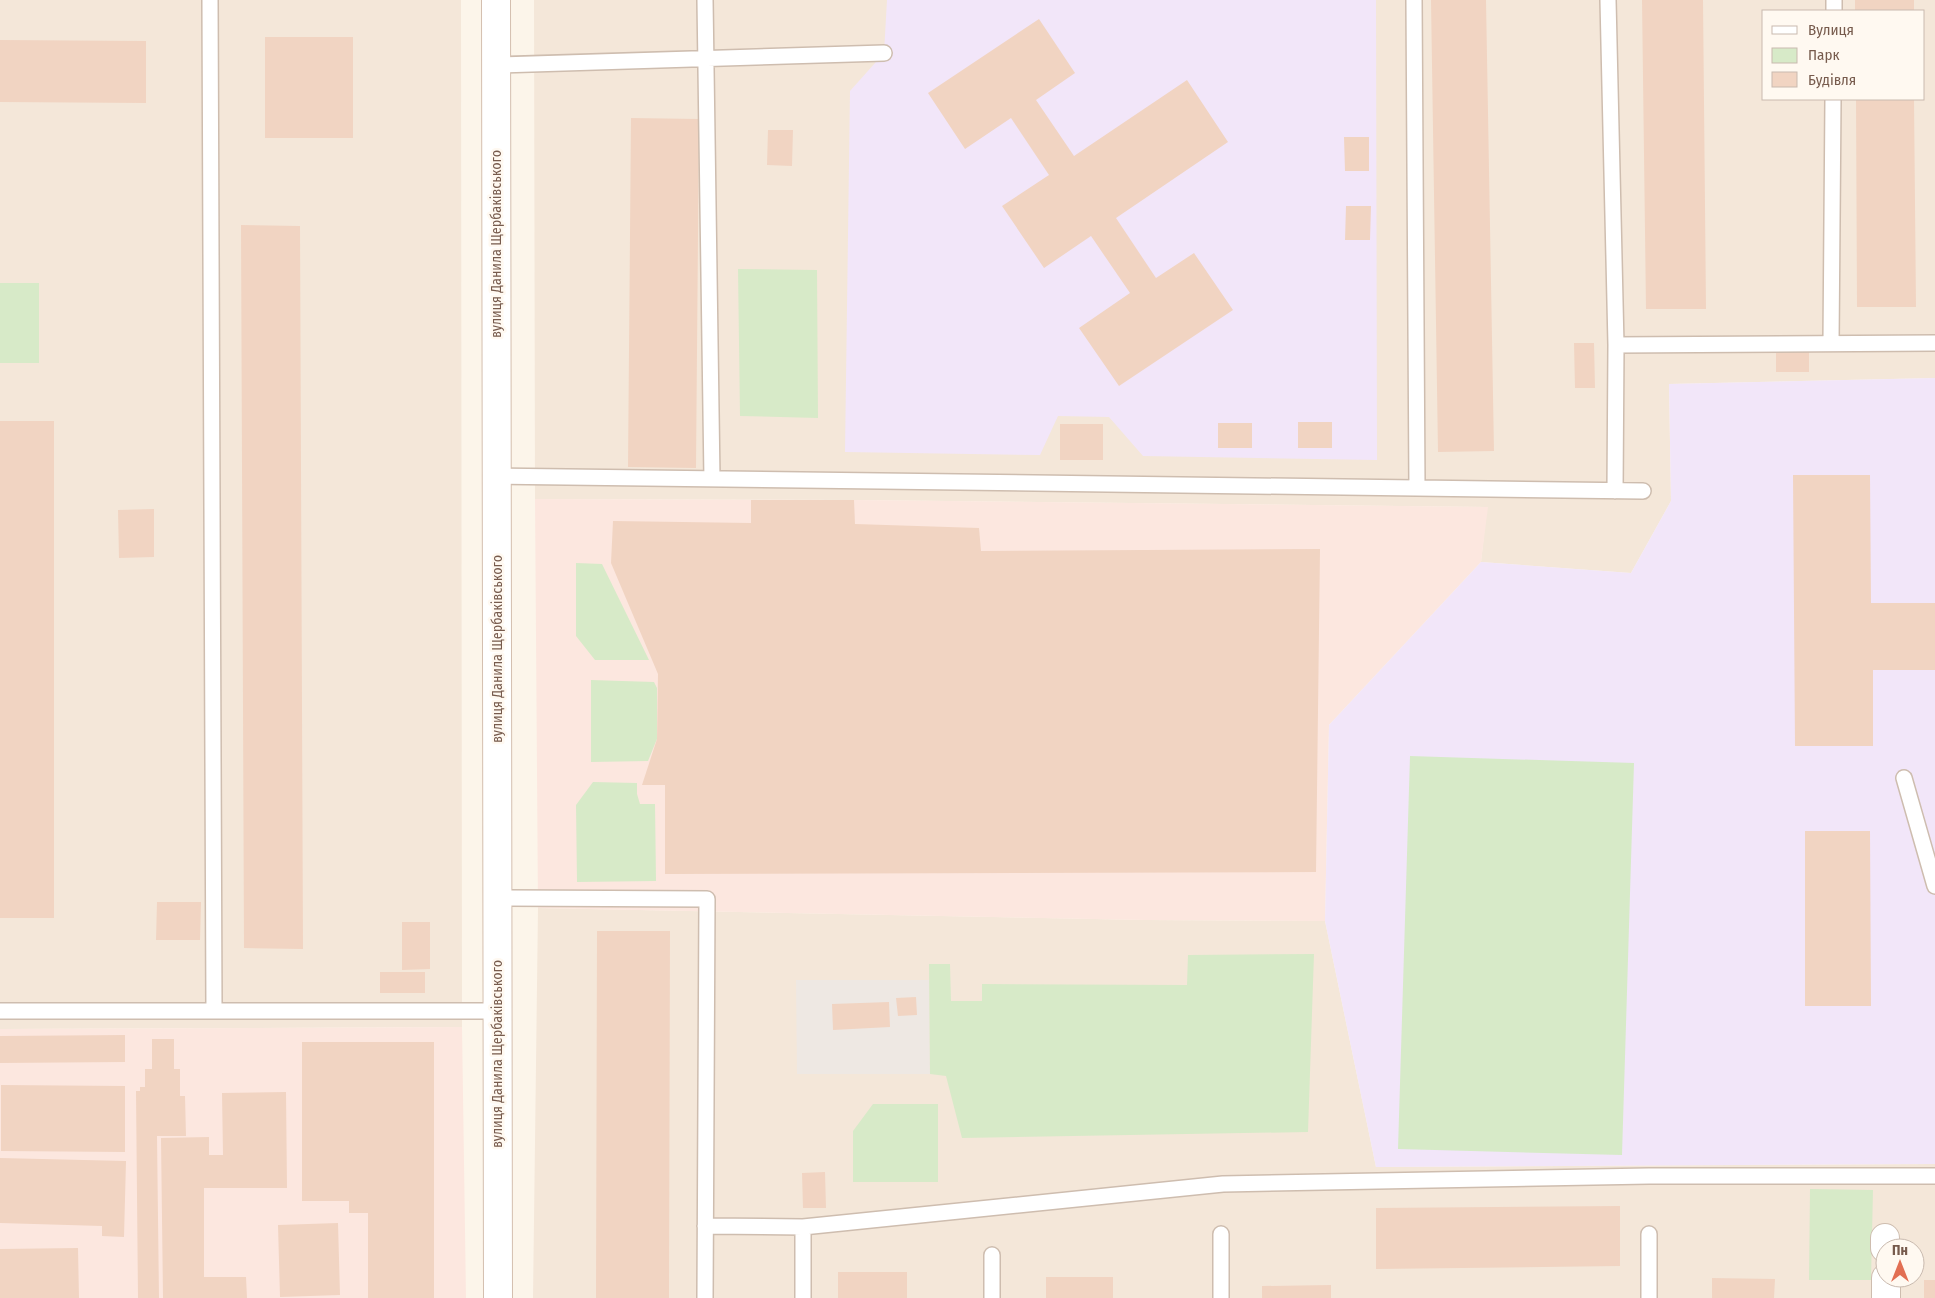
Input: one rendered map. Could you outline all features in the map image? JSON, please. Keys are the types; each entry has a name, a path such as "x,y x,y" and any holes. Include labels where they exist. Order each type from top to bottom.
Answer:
{"main road":[{"name":"вулиця Данила Щербаківського","path":"496,0 498,1298"}],"lane":[{"path":"210,0 214,1012"},
{"path":"705,0 712,479"},
{"path":"1414,0 1417,488"},
{"path":"1608,0 1616,344 1615,491"},
{"path":"496,65 884,53"},
{"path":"1831,343 1833,100"},
{"path":"1616,344 1935,343"},
{"path":"496,476 1643,491"},
{"path":"1904,778 1935,886"},
{"path":"497,898 707,899 705,1298"},
{"path":"0,1012 497,1011"},
{"path":"705,1226 803,1227 1223,1184 1649,1176 1935,1176"},
{"path":"803,1227 803,1298"},
{"path":"1221,1234 1222,1298"},
{"path":"1649,1234 1649,1298"},
{"path":"992,1255 992,1298"}],"shaded area":[{"path":"0,0 461,0 462,1027 0,1029"},
{"path":"534,0 1935,0 1935,378 1669,384 1671,501 1631,573 1481,562 1487,507 854,500 535,499"},
{"path":"887,0 1376,0 1377,460 1143,456 1109,417 1058,416 1040,455 845,452 850,91 884,53"},
{"path":"1935,378 1935,1164 1376,1167 1325,921 1329,725 1481,562 1631,573 1671,501 1669,384"},
{"path":"535,499 854,500 1488,507 1481,562 1329,725 1325,921 1145,920 538,908"},
{"path":"538,908 1145,920 1325,921 1376,1167 1935,1164 1935,1298 533,1298"},
{"path":"796,980 929,980 930,1074 797,1074"},
{"path":"462,1027 466,1298 0,1298 0,1029"}],"green space":[{"path":"738,269 817,270 818,418 740,416"},
{"path":"0,283 39,283 39,363 0,363"},
{"path":"576,563 602,564 649,660 595,660 576,636"},
{"path":"591,680 654,682 657,688 657,739 648,761 591,762"},
{"path":"1410,756 1634,763 1622,1155 1398,1149"},
{"path":"593,782 637,783 637,794 640,804 655,804 656,881 577,882 576,805"},
{"path":"1314,954 1308,1132 962,1138 946,1076 930,1074 929,964 950,964 951,1001 982,1001 982,984 1187,985 1188,955"},
{"path":"873,1104 938,1104 938,1182 853,1182 853,1131"},
{"path":"1810,1189 1873,1190 1871,1280 1809,1280"}],"building":[{"path":"1431,0 1486,0 1494,451 1438,452"},
{"path":"1642,0 1703,0 1706,309 1646,309"},
{"path":"1855,0 1914,0 1914,10 1855,10"},
{"path":"1039,19 1075,73 1036,100 1074,156 1187,80 1228,142 1116,218 1156,278 1194,253 1233,310 1119,386 1079,328 1130,293 1091,236 1044,268 1002,206 1049,175 1011,118 965,149 928,93"},
{"path":"265,37 353,37 353,138 265,138"},
{"path":"0,40 146,41 146,103 0,102"},
{"path":"1856,100 1914,100 1916,307 1857,307"},
{"path":"631,118 699,119 696,468 628,467"},
{"path":"768,130 793,130 792,166 767,165"},
{"path":"1344,137 1369,137 1369,171 1345,171"},
{"path":"1346,206 1371,206 1370,240 1345,240"},
{"path":"241,225 300,226 303,949 244,948"},
{"path":"1574,343 1594,343 1595,388 1575,388"},
{"path":"1776,352 1809,352 1809,372 1776,372"},
{"path":"0,421 54,421 54,918 0,918"},
{"path":"1298,422 1332,422 1332,448 1298,448"},
{"path":"1218,423 1252,423 1252,448 1218,448"},
{"path":"1060,424 1103,424 1103,460 1060,460"},
{"path":"1793,475 1870,475 1871,603 1935,603 1935,670 1873,670 1873,746 1795,746"},
{"path":"751,500 854,500 855,524 979,528 981,551 1320,549 1316,872 665,874 665,785 642,785 657,739 658,674 611,563 613,521 751,523"},
{"path":"154,509 154,557 119,558 118,510"},
{"path":"1805,831 1870,831 1871,1006 1805,1006"},
{"path":"157,902 201,902 200,940 156,940"},
{"path":"402,922 430,922 430,969 402,970"},
{"path":"597,931 670,931 669,1298 596,1298"},
{"path":"380,972 425,972 425,993 380,993"},
{"path":"916,997 917,1015 898,1016 896,998"},
{"path":"889,1002 890,1027 833,1030 832,1004"},
{"path":"125,1035 125,1062 0,1063 0,1036"},
{"path":"152,1039 174,1039 174,1069 180,1069 180,1096 185,1096 186,1136 157,1136 159,1298 138,1298 136,1091 140,1091 140,1087 145,1087 145,1069 152,1069"},
{"path":"302,1042 434,1042 434,1298 368,1298 368,1213 349,1213 349,1201 302,1201"},
{"path":"1,1085 125,1086 125,1152 1,1151"},
{"path":"286,1092 287,1188 204,1188 204,1277 246,1277 247,1298 163,1298 161,1138 209,1137 209,1155 223,1155 222,1093"},
{"path":"0,1158 126,1161 124,1237 102,1236 102,1226 0,1223"},
{"path":"825,1172 826,1208 803,1208 802,1173"},
{"path":"1620,1206 1620,1266 1376,1269 1376,1208"},
{"path":"338,1223 340,1295 280,1297 278,1225"},
{"path":"78,1248 79,1298 0,1298 0,1249"},
{"path":"838,1272 907,1272 907,1298 838,1298"},
{"path":"1046,1277 1113,1277 1113,1298 1046,1298"},
{"path":"1712,1278 1775,1279 1774,1298 1712,1298"},
{"path":"1925,1280 1935,1280 1935,1298 1924,1298"},
{"path":"1331,1285 1331,1298 1262,1298 1262,1286"}]}
